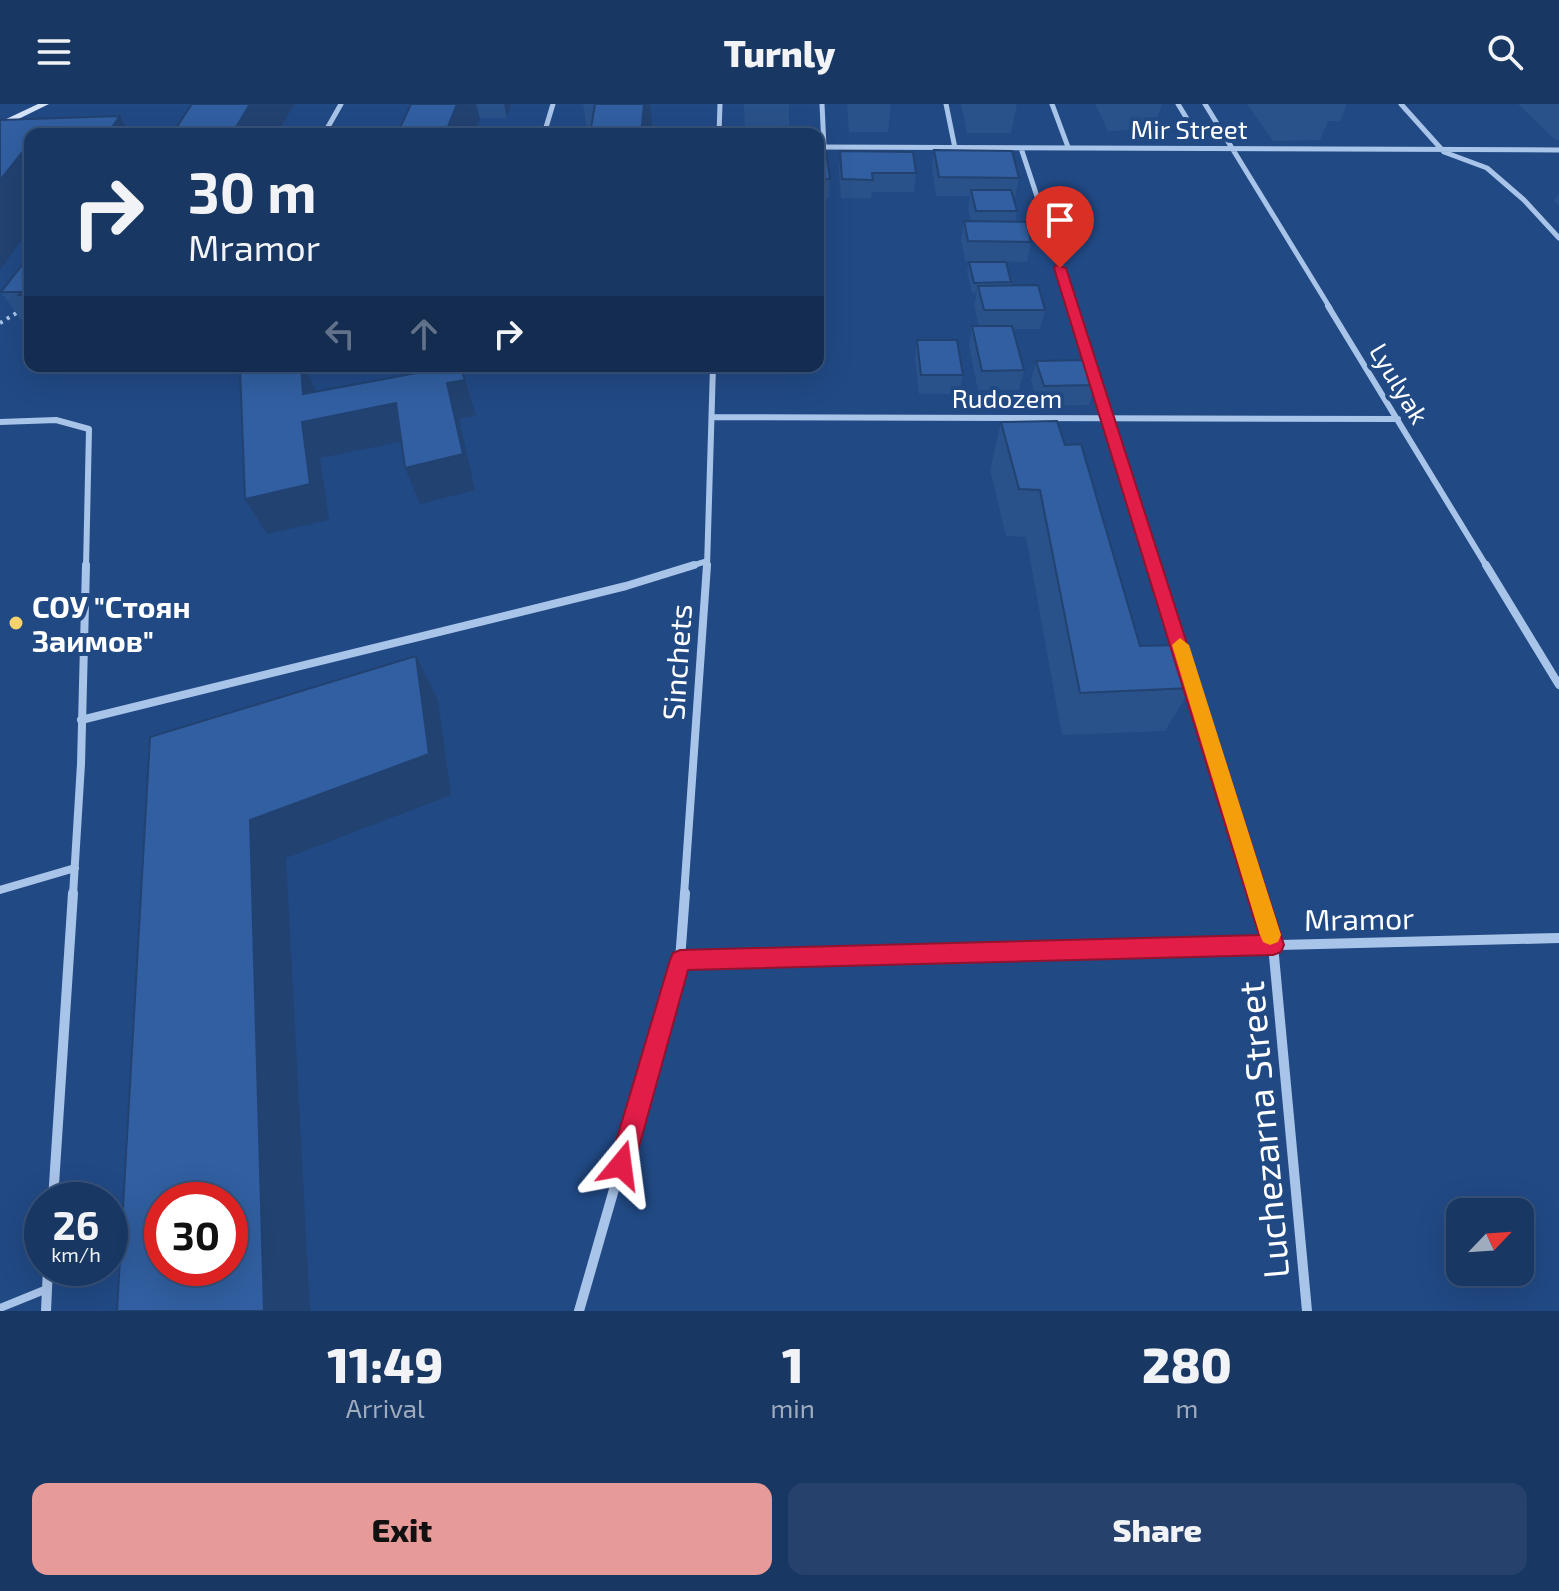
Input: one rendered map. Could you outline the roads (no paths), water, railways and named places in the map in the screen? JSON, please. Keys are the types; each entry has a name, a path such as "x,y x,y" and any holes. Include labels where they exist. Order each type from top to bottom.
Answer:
{"street":[{"path":"0,125 45,104"},
{"path":"327,128 341,104"},
{"path":"546,128 553,104"},
{"path":"719,128 720,104"},
{"path":"821,128 822,104"},
{"path":"946,104 955,148"},
{"path":"1052,104 1068,147"},
{"path":"1178,104 1198,137"},
{"name":"Lyulyak","path":"1205,104 1559,685"},
{"path":"1401,104 1444,152 1487,168 1524,200 1559,238"},
{"name":"Mir Street","path":"824,147 1444,152 1559,150"},
{"name":"Luchezarna Street","path":"1021,148 1110,417 1273,945 1307,1311"},
{"name":"Sinchets","path":"579,1311 680,960 707,561 713,372"},
{"name":"Rudozem","path":"712,417 1398,419"},
{"path":"0,422 56,420 89,429 75,868 54,1182"},
{"path":"81,720 626,586 707,561"},
{"path":"0,890 75,868"},
{"name":"Mramor","path":"680,960 1559,938"},
{"path":"46,1311 47,1286"}],"lane":[{"path":"0,1308 47,1289"}],"place":[{"name":"СОУ \"Стоян Заимов\"","path":"16,623"}]}
